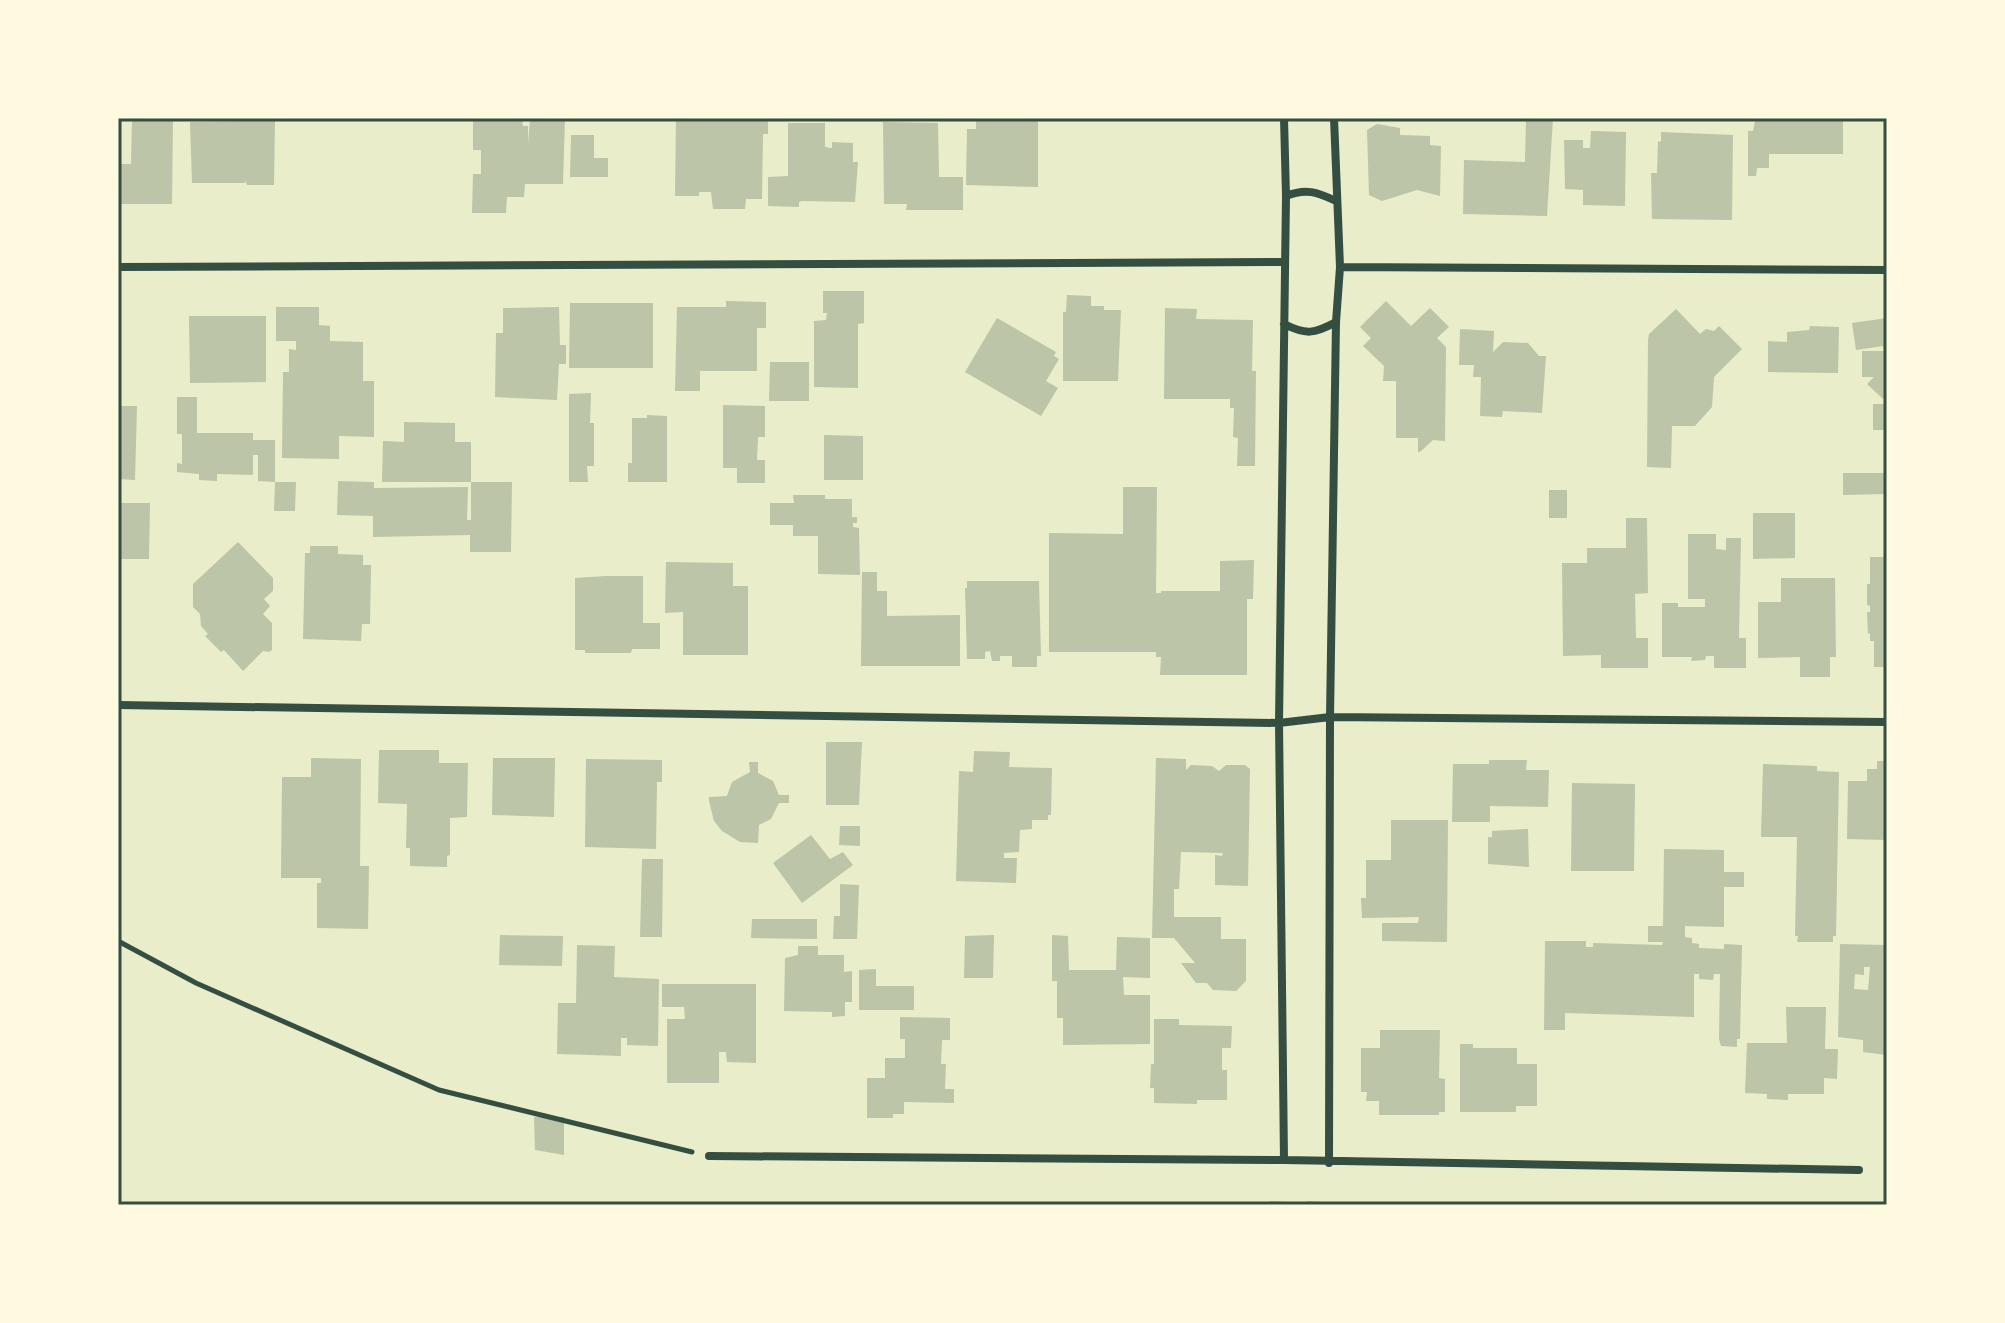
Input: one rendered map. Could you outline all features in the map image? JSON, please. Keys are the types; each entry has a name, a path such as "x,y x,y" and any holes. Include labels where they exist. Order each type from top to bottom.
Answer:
{"street":[{"path":"1284,118 1286,196 1279,723 1284,1160"},
{"path":"1329,1163 1330,717 1336,322 1340,267 1334,118"},
{"path":"1286,196 1302,190 1316,192 1336,201"},
{"path":"118,267 1284,262"},
{"path":"1340,267 1887,270"},
{"path":"1284,324 1298,331 1318,332 1336,322"},
{"path":"118,705 1279,723 1330,717 1887,722"},
{"path":"709,1156 1284,1160 1859,1170"}],"path":[{"path":"118,941 196,983 439,1090 709,1156"}],"building":[{"path":"132,118 173,118 172,204 118,204 118,164 131,164"},
{"path":"244,118 275,118 274,185 247,185 245,180 245,183 192,183 190,122 244,121"},
{"path":"473,118 522,118 523,126 528,126 528,144 530,118 565,118 563,184 525,184 524,197 507,197 506,213 472,213 473,174 481,174 481,150 473,150"},
{"path":"676,118 768,118 768,134 763,134 762,199 746,199 745,209 713,209 711,192 699,192 699,196 675,196"},
{"path":"976,118 1038,118 1038,187 966,185 967,129 976,129"},
{"path":"1526,118 1553,118 1547,216 1463,214 1464,160 1525,162"},
{"path":"1767,118 1843,118 1843,154 1769,154 1769,168 1757,168 1756,176 1748,176 1748,131 1753,131 1755,121 1767,121"},
{"path":"883,122 938,123 939,177 963,177 963,210 906,210 907,204 884,204"},
{"path":"788,123 825,123 825,147 832,148 832,142 853,143 853,162 858,162 855,202 802,201 799,207 768,206 768,177 788,176"},
{"path":"1377,124 1400,128 1400,135 1430,136 1430,145 1441,146 1440,196 1417,190 1382,201 1369,195 1367,130"},
{"path":"1591,131 1626,132 1625,206 1583,205 1583,190 1565,189 1564,140 1583,140 1583,148 1590,148"},
{"path":"1661,132 1733,135 1732,220 1652,219 1651,173 1657,173"},
{"path":"571,135 594,135 594,158 608,158 608,177 570,177"},
{"path":"823,291 864,291 864,323 858,324 858,388 814,387 814,321 826,320"},
{"path":"1067,295 1091,296 1091,306 1121,310 1118,381 1063,381 1063,312 1066,312"},
{"path":"726,301 766,302 766,328 757,328 757,371 700,371 700,391 675,391 677,307 726,307"},
{"path":"1386,301 1411,326 1430,308 1449,327 1437,338 1446,347 1445,441 1433,440 1420,452 1418,438 1396,438 1396,381 1383,381 1384,366 1363,346 1371,338 1360,327"},
{"path":"570,303 653,303 653,368 569,368"},
{"path":"276,307 319,307 319,325 330,326 330,341 363,342 363,381 374,381 374,437 339,436 339,459 282,458 283,372 289,372 289,349 296,350 296,341 276,341"},
{"path":"559,307 560,345 566,345 566,364 559,364 557,400 495,397 496,333 503,333 503,308"},
{"path":"1165,308 1197,309 1196,319 1253,320 1255,466 1237,466 1238,438 1233,437 1234,408 1230,408 1230,399 1164,399"},
{"path":"1676,309 1700,334 1706,329 1714,331 1719,326 1742,349 1714,377 1712,407 1695,426 1672,426 1671,468 1647,467 1649,334"},
{"path":"189,316 266,316 266,382 190,383"},
{"path":"997,318 1056,352 1054,356 1059,359 1046,381 1058,388 1041,416 965,372"},
{"path":"1887,318 1887,394 1883,399 1867,384 1874,377 1862,377 1862,351 1884,351 1883,346 1856,350 1852,323"},
{"path":"1810,326 1839,327 1838,373 1768,372 1768,341 1787,342 1787,332 1809,330"},
{"path":"1460,329 1494,331 1493,352 1503,342 1528,343 1539,356 1546,356 1542,413 1503,411 1502,417 1480,416 1481,377 1473,377 1474,365 1459,365"},
{"path":"770,362 809,362 809,401 769,401"},
{"path":"591,393 594,466 587,466 588,482 569,482 569,394"},
{"path":"177,397 197,397 197,433 253,433 253,440 275,440 275,482 258,481 258,455 253,455 253,475 217,474 217,481 199,480 199,474 177,472 177,463 182,464 182,434 177,434"},
{"path":"1873,404 1887,404 1887,430 1873,430"},
{"path":"723,405 765,406 765,437 758,437 757,460 765,460 765,483 737,483 737,468 723,468"},
{"path":"118,406 137,406 135,480 118,479"},
{"path":"647,415 667,416 667,482 628,482 628,463 632,463 632,418 647,418"},
{"path":"404,422 455,423 455,442 471,442 471,482 382,482 383,441 404,442"},
{"path":"824,435 863,436 863,480 824,480"},
{"path":"1843,473 1887,473 1887,494 1843,495"},
{"path":"338,481 374,482 374,488 468,487 467,520 471,520 471,482 512,482 511,552 470,552 470,535 373,537 373,516 337,515"},
{"path":"275,482 296,482 295,511 274,511"},
{"path":"1123,487 1157,487 1156,593 1220,591 1220,561 1254,560 1253,599 1247,599 1247,675 1160,675 1161,657 1156,657 1156,652 1049,652 1049,533 1123,534"},
{"path":"1549,490 1567,490 1567,518 1549,518"},
{"path":"793,495 852,499 852,517 857,517 853,527 859,528 860,575 818,574 818,536 793,536 793,525 770,525 770,503 794,503"},
{"path":"118,503 150,503 149,559 118,559"},
{"path":"1753,513 1795,513 1795,558 1753,559"},
{"path":"1626,518 1647,518 1648,593 1635,594 1636,638 1648,638 1648,668 1601,668 1601,655 1563,656 1562,563 1587,563 1587,548 1626,548"},
{"path":"1688,534 1716,534 1716,549 1726,550 1726,538 1741,538 1739,638 1746,638 1746,668 1714,668 1714,656 1691,661 1692,657 1662,657 1662,603 1678,603 1678,607 1705,607 1705,599 1688,599"},
{"path":"238,542 273,578 273,591 264,599 270,606 263,614 272,623 272,650 263,651 243,671 224,650 221,652 205,636 208,634 201,626 200,614 193,607 193,584"},
{"path":"310,546 338,546 338,554 363,555 363,565 371,565 370,624 362,624 361,641 303,639 305,553 310,553"},
{"path":"1870,557 1887,557 1887,667 1874,667 1874,641 1870,641 1868,634"},
{"path":"666,562 733,563 733,586 748,586 748,655 683,655 683,612 665,613"},
{"path":"862,572 877,572 877,591 887,591 887,616 960,615 960,666 861,666"},
{"path":"643,576 643,623 660,623 660,649 632,649 631,653 585,653 585,650 575,650 575,578"},
{"path":"1781,578 1835,578 1836,657 1830,657 1830,677 1800,677 1800,657 1758,658 1758,602 1781,602"},
{"path":"967,581 1039,581 1041,656 1037,656 1037,667 1012,667 1012,656 1000,656 1000,661 992,661 990,651 985,652 985,659 967,659"},
{"path":"826,742 862,742 859,805 826,805"},
{"path":"379,750 439,750 439,763 468,763 467,817 450,818 447,867 410,866 410,848 406,848 407,804 378,803"},
{"path":"974,751 1010,752 1009,767 1052,768 1051,815 1048,815 1048,820 1032,820 1032,829 1020,830 1019,852 1004,853 1004,858 1017,858 1016,883 956,881 959,771 973,772"},
{"path":"311,758 361,759 360,866 369,866 368,929 317,928 317,883 321,883 321,878 281,878 282,777 311,777"},
{"path":"493,758 555,758 554,817 492,815"},
{"path":"1156,758 1186,759 1186,770 1191,765 1212,766 1219,771 1226,765 1245,765 1250,769 1248,886 1215,885 1215,855 1222,856 1223,853 1181,852 1179,889 1174,889 1174,917 1221,917 1221,939 1246,939 1246,981 1236,991 1213,990 1207,983 1196,983 1181,963 1195,963 1174,938 1152,938"},
{"path":"586,759 662,760 662,782 657,782 656,849 585,847"},
{"path":"1489,760 1527,760 1526,770 1549,770 1548,807 1490,806 1490,822 1452,822 1453,764 1489,764"},
{"path":"1877,761 1887,761 1887,840 1847,839 1848,781 1867,781 1867,769 1877,769"},
{"path":"749,762 758,762 758,773 773,781 779,795 789,795 789,803 779,803 771,819 759,825 758,843 740,842 722,831 714,821 709,801 709,797 727,796 732,782 750,772"},
{"path":"1763,764 1817,766 1817,771 1839,772 1836,936 1833,936 1833,942 1797,942 1797,837 1761,837"},
{"path":"1572,783 1635,784 1634,871 1571,871"},
{"path":"1391,820 1448,820 1447,942 1382,941 1382,923 1418,923 1419,917 1362,918 1361,898 1366,898 1366,860 1391,860"},
{"path":"840,826 860,826 860,846 839,845"},
{"path":"1528,829 1529,867 1488,864 1488,837 1492,837 1492,831"},
{"path":"811,835 830,859 843,852 853,865 802,903 773,863"},
{"path":"1664,849 1724,850 1724,872 1744,872 1744,887 1724,887 1724,927 1685,926 1685,937 1692,938 1692,943 1699,944 1699,948 1724,949 1724,944 1742,945 1740,1039 1737,1039 1737,1047 1721,1046 1719,1039 1720,974 1714,974 1713,980 1699,979 1699,974 1694,974 1694,1017 1565,1013 1565,1030 1544,1030 1545,941 1586,941 1586,947 1593,947 1593,943 1662,945 1663,942 1648,942 1648,926 1663,926"},
{"path":"642,859 663,859 662,937 640,937"},
{"path":"840,884 859,885 857,939 833,939 834,916 840,916"},
{"path":"752,919 817,919 817,939 751,938"},
{"path":"500,935 563,936 562,966 499,965"},
{"path":"994,935 993,978 964,978 965,936"},
{"path":"1052,935 1068,936 1069,970 1116,970 1117,937 1150,938 1150,978 1123,977 1124,995 1150,995 1150,1044 1063,1045 1063,1018 1057,1018 1057,981 1052,981"},
{"path":"1840,944 1887,945 1887,1055 1863,1052 1863,1040 1838,1037","holes":["1864,967 1870,967 1868,990 1854,989 1855,974 1864,975"]},
{"path":"577,945 615,946 614,977 659,979 658,1046 627,1045 627,1038 621,1038 621,1056 557,1054 558,1003 576,1003"},
{"path":"798,946 818,946 818,955 844,955 844,972 852,971 852,1002 845,1002 845,1016 832,1017 832,1012 784,1011 785,958 798,955"},
{"path":"876,969 876,986 914,986 914,1010 859,1010 859,970"},
{"path":"662,984 756,984 756,1063 727,1062 726,1052 719,1052 719,1083 667,1083 667,1019 685,1019 684,1007 662,1007"},
{"path":"1786,1007 1826,1007 1825,1049 1838,1049 1837,1079 1824,1078 1824,1094 1788,1094 1788,1100 1767,1099 1767,1094 1745,1093 1747,1043 1787,1043"},
{"path":"900,1017 950,1018 950,1040 942,1040 941,1064 946,1064 945,1089 954,1089 954,1103 904,1102 904,1114 893,1114 893,1118 867,1118 867,1078 885,1078 885,1058 905,1058 905,1039 900,1039"},
{"path":"1154,1019 1179,1019 1179,1025 1232,1026 1231,1048 1222,1048 1222,1070 1227,1070 1227,1100 1197,1100 1197,1104 1154,1103 1154,1088 1150,1088 1151,1064 1154,1064"},
{"path":"1380,1030 1440,1030 1439,1078 1445,1079 1445,1112 1439,1112 1439,1115 1379,1115 1379,1101 1366,1101 1367,1092 1361,1092 1361,1048 1380,1048"},
{"path":"1460,1044 1473,1044 1473,1048 1517,1048 1517,1064 1537,1064 1537,1106 1516,1106 1516,1112 1460,1112"},
{"path":"534,1117 564,1117 564,1155 535,1150"},
{"path":"1270,1201 1306,1203 1306,1205 1270,1205"},
{"path":"1307,1201 1338,1203 1306,1205"}]}
